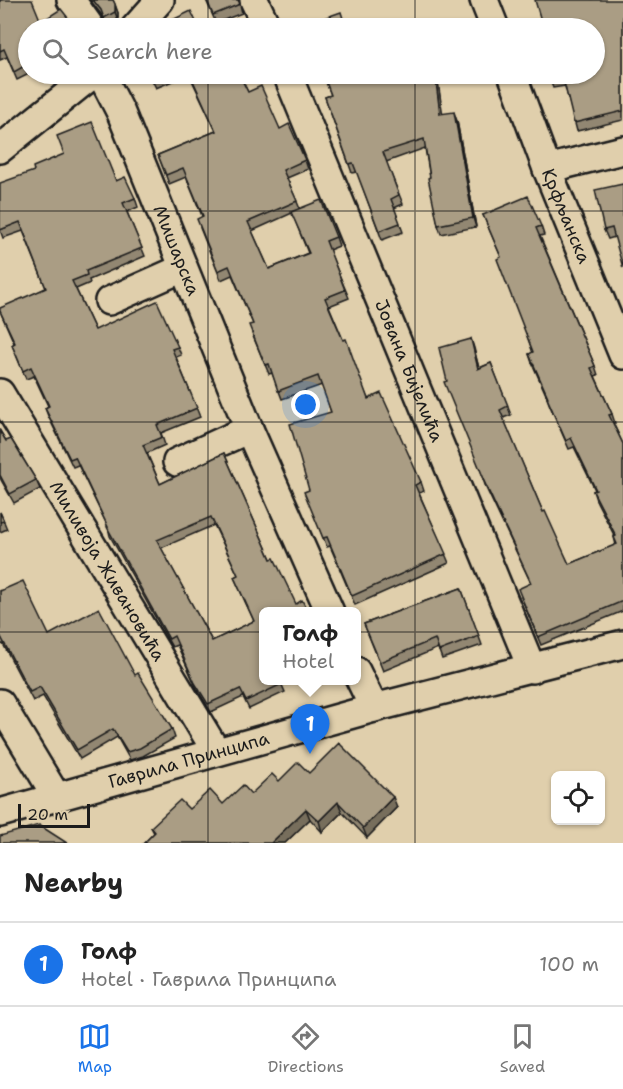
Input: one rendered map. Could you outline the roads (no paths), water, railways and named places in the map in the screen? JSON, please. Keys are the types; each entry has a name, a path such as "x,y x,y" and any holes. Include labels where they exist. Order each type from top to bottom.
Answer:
{"street":[{"path":"71,0 84,18"},
{"path":"144,18 160,0"},
{"path":"254,0 262,18"},
{"path":"484,0 491,18"},
{"path":"0,149 81,84"},
{"name":"Мишарска","path":"106,84 120,113 249,429 328,607"},
{"name":"Јована Бијелића","path":"291,84 532,669"},
{"name":"Крфљанска","path":"516,84 547,169 623,355"},
{"path":"547,169 623,150"},
{"path":"109,302 183,268"},
{"name":"Миливоја Живановића","path":"0,393 216,751"},
{"path":"177,462 249,429"},
{"name":"Гаврила Принципа","path":"0,813 374,708 623,644"},
{"path":"361,680 374,708"},
{"path":"0,703 56,796"}],"place":[{"name":"Голф","path":"310,754"}]}
